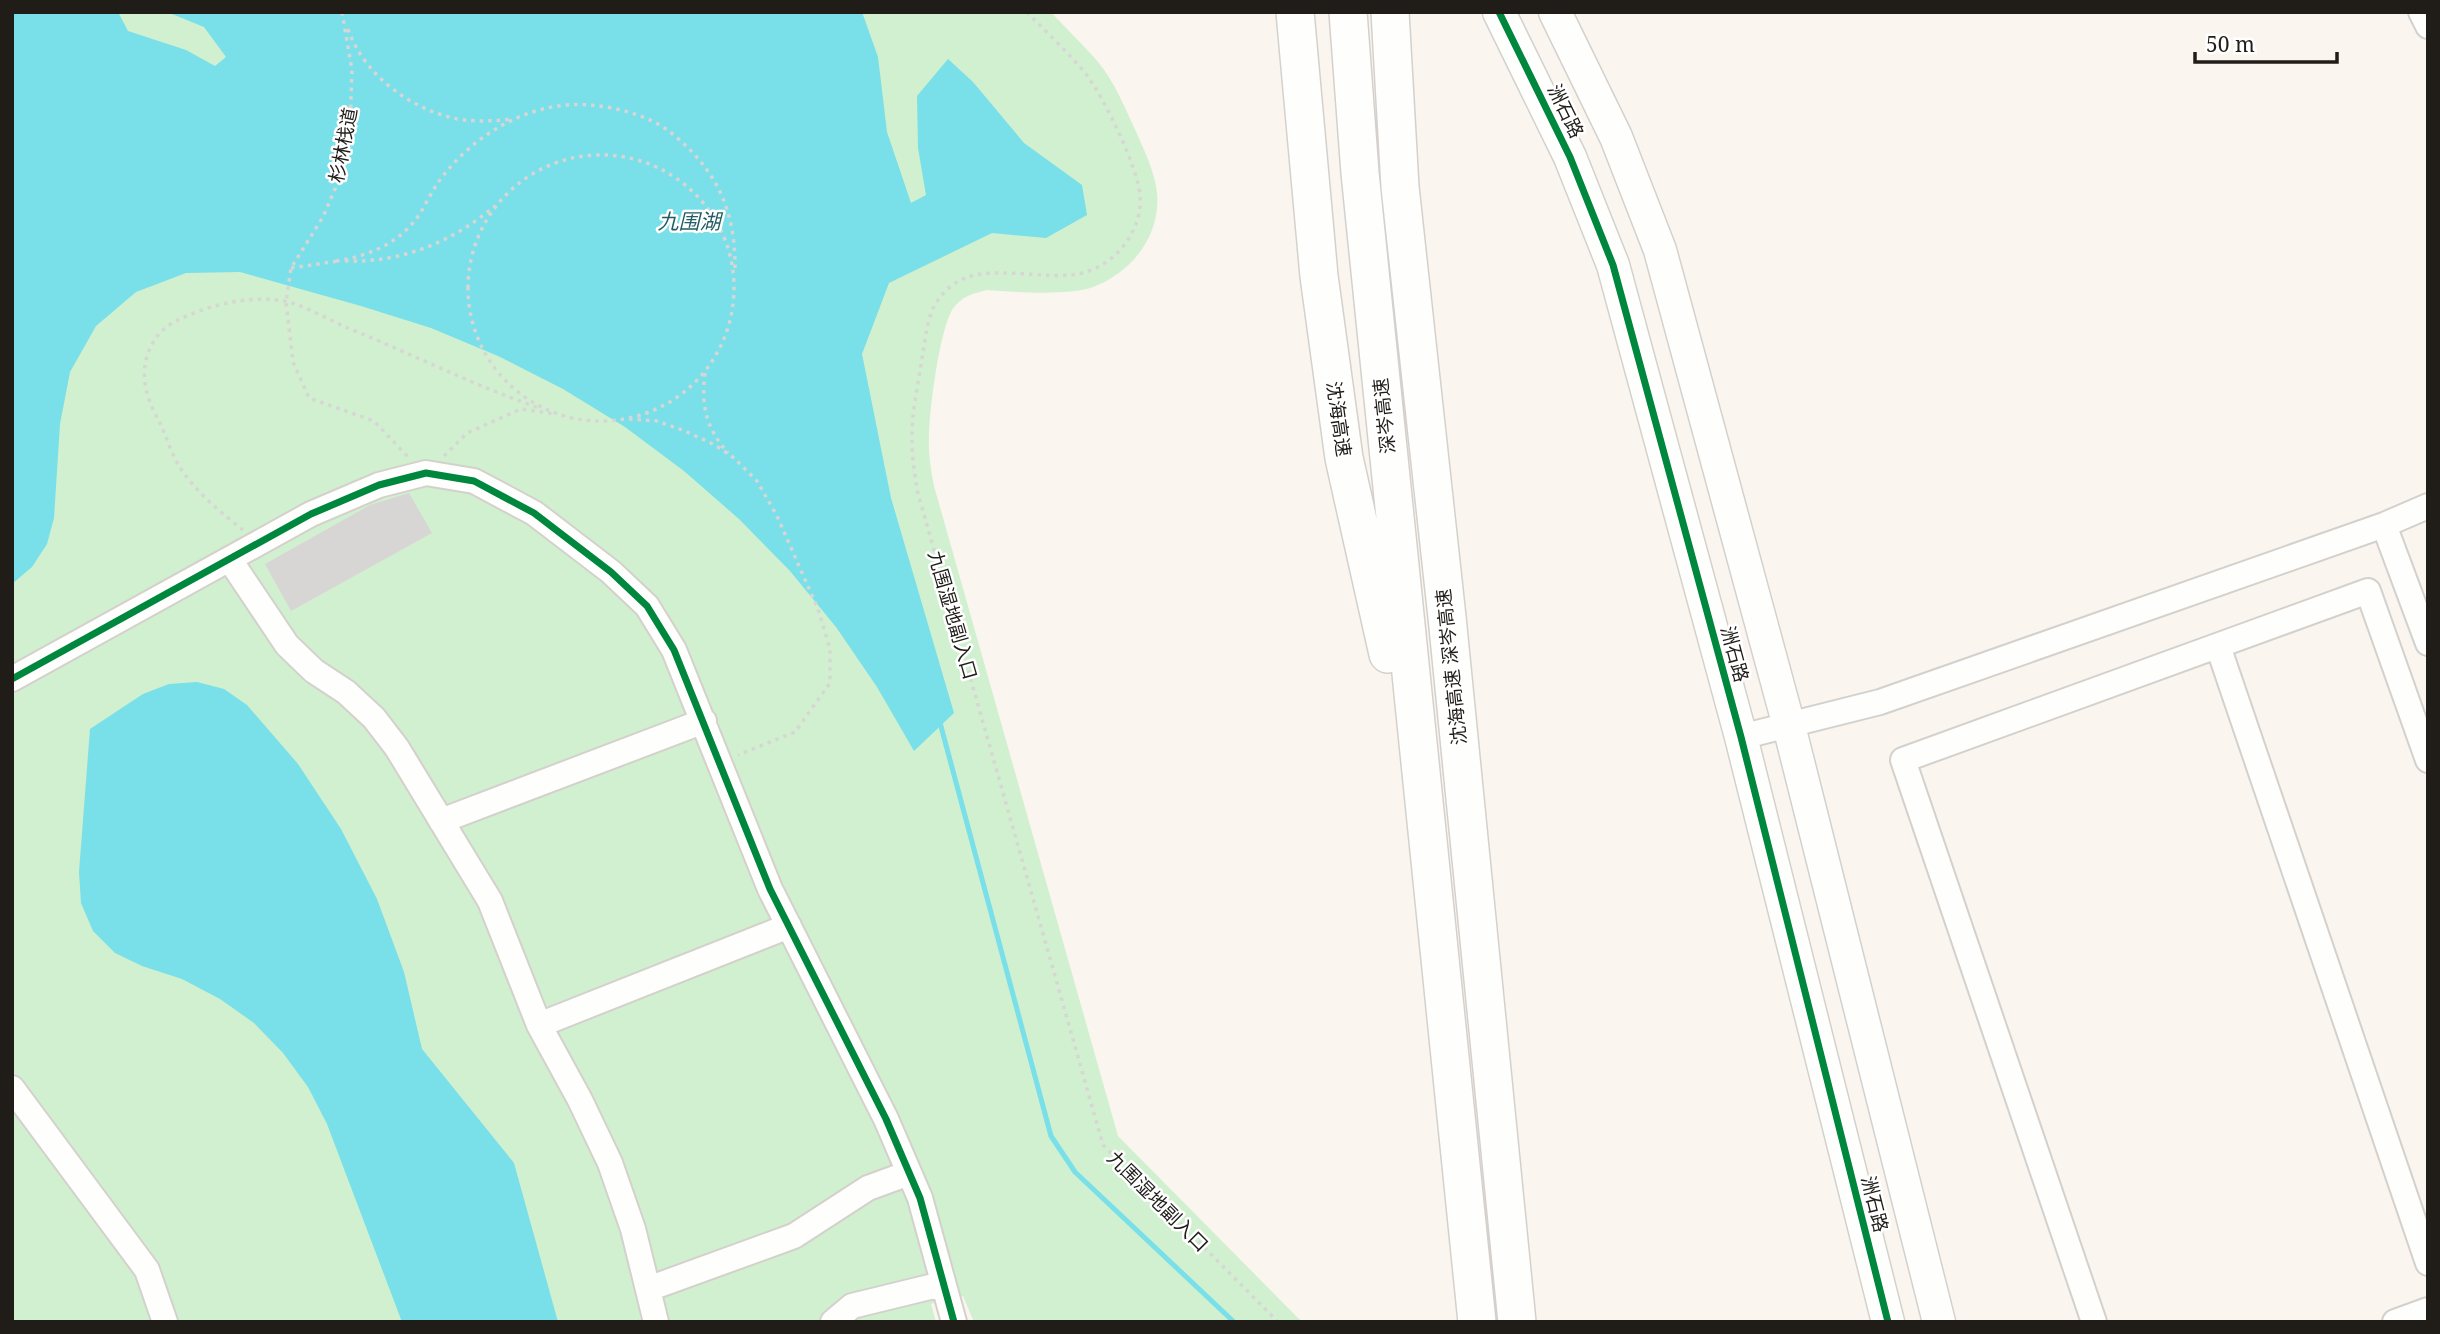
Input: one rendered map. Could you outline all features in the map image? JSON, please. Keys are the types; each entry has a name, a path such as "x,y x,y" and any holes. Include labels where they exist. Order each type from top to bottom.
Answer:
{"highway":[{"name":"沈海高速","path":"1295,12 1319,276 1344,458 1425,820"},
{"name":"深岑高速","path":"1348,12 1360,173 1425,820"},
{"name":"沈海高速 深岑高速","path":"1390,12 1400,187 1447,617 1517,1322"},
{"path":"1425,820 1477,1322"}],"main road":[{"name":"洲石路","path":"1500,12 1570,157 1612,265 1741,737 1888,1322"},
{"name":"洲石路","path":"1555,12 1616,137 1660,250 1789,726 1939,1322"}],"street":[{"path":"2421,12 2428,26"},
{"path":"12,679 311,514 379,485 426,473 474,481 534,513 611,572 647,606 674,650 770,889 886,1119 920,1198 954,1322"},
{"path":"1741,737 1880,702 2384,525 2428,506"},
{"path":"2384,525 2428,643"},
{"path":"230,560 287,645 314,671 346,692 374,718 397,748 490,901 539,1025 580,1100 610,1163 633,1229 656,1322"},
{"path":"2094,1322 1903,760 2368,591 2428,760"},
{"path":"2218,646 2428,1263"},
{"path":"441,821 704,721"},
{"path":"539,1025 789,926"},
{"path":"12,1088 146,1270 165,1322"},
{"path":"648,1289 794,1236 868,1188 909,1173"},
{"path":"832,1322 852,1306 942,1284"},
{"path":"2395,1322 2428,1310"}],"path":[{"path":"342,12 351,37 365,61 384,82 406,99 431,111 458,119 486,122 514,119"},
{"path":"627,418 657,409 683,393 705,371 723,342 733,310 735,277 736,243 729,211 716,181 696,155 671,133 643,117 611,107 578,104 545,108 514,119 493,130 457,159 442,177 419,214 392,242 356,258 291,268 286,302 293,362 309,398 374,421 426,473 467,433 521,409 594,421 627,418 657,421 715,445 734,458"},
{"path":"336,261 386,259 435,245 479,219 524,179 555,163 589,155 624,156 658,167 687,186 711,212 727,242 735,277"},
{"path":"498,203 480,230 470,261 467,294 472,326 486,356 505,382 531,402 561,415"},
{"path":"260,543 216,509 180,467 147,395 144,380 149,348 158,334 170,324 191,313 238,301 286,302 510,398 561,415"},
{"path":"705,371 702,395 707,419 717,440 757,481 777,516 818,609 830,649 830,683 795,732 720,762"}],"green space":[{"path":"12,12 1051,12 1098,62 1121,100 1154,176 1157,209 1154,224 1149,238 1131,262 1107,281 1093,287 1056,292 987,290 961,300 954,307 944,331 931,409 929,450 934,486 1118,1136 1302,1322 974,1322 963,1296 931,1304 936,1322 12,1322"}],"water":[{"name":"九围湖","path":"12,12 118,12 128,31 186,50 215,66 226,57 204,27 167,12 862,12 878,57 887,132 911,203 926,195 918,148 917,96 948,59 973,82 1024,143 1082,185 1087,215 1046,238 992,233 889,283 862,354 891,498 954,713 914,751 877,687 836,627 790,571 739,519 684,471 625,427 563,389 498,356 431,328 240,272 186,273 136,292 96,326 70,372 60,424 54,518 47,544 32,567 12,584"},
{"path":"197,682 224,689 247,705 298,764 341,829 377,899 404,972 422,1049 514,1163 558,1322 402,1322 327,1124 308,1087 283,1053 254,1023 220,999 182,979 142,966 115,953 93,931 81,903 79,872 90,729 143,694 169,684"}],"building":[{"path":"409,493 432,533 291,611 265,564 370,505"}],"waterway":[{"path":"939,719 1051,1136 1075,1172 1234,1322"}],"cycle path":[{"path":"1499,12 1570,157 1613,265 1741,737 1888,1322"},
{"path":"12,679 311,514 379,485 426,473 474,481 534,513 611,572 647,606 674,650 770,889 886,1119 920,1198 954,1322"}]}
